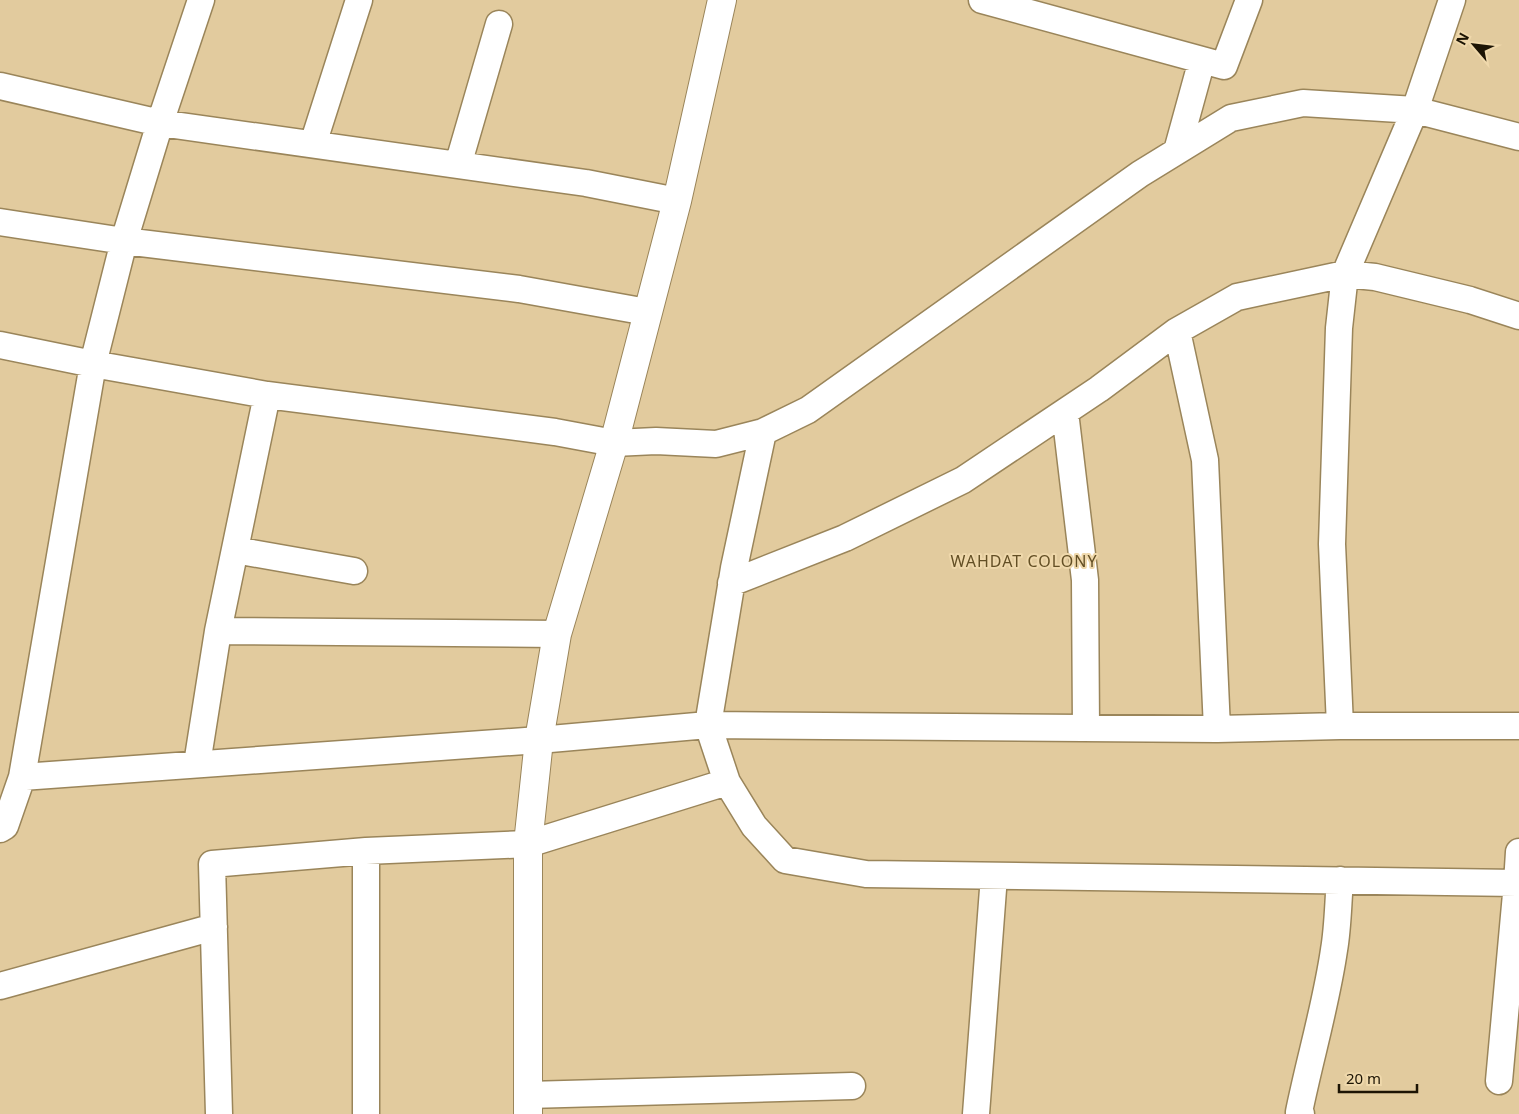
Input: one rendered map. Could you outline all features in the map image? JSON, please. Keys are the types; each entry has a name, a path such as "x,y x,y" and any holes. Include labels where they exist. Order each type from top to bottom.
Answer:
{"street":[{"path":"0,829 5,826 22,776 93,364 124,241 160,122 201,0"},
{"path":"313,144 359,0"},
{"path":"722,0 676,201 614,443 557,634 539,740 528,844 528,1105 852,1086"},
{"path":"982,0 1224,66 1249,0"},
{"path":"1340,726 1332,544 1339,328 1345,274 1414,110 1452,0"},
{"path":"458,165 499,24"},
{"path":"1177,151 1202,60"},
{"path":"0,86 160,122 586,183 676,201"},
{"path":"0,344 93,364 267,395 555,432 614,443 656,441 716,444 763,432 808,410 1140,174 1231,118 1303,103 1414,110 1519,137"},
{"path":"0,222 124,241 519,289 647,312"},
{"path":"731,583 845,538 963,480 1100,389 1177,331 1237,297 1345,274 1375,277 1470,300 1519,316"},
{"path":"1177,331 1206,460 1217,729"},
{"path":"197,764 218,631 267,395"},
{"path":"1065,412 1085,580 1086,728"},
{"path":"763,432 731,583 708,725 727,782 754,826 785,860 866,874 1518,883"},
{"path":"234,550 354,571"},
{"path":"218,631 557,634"},
{"path":"22,776 539,740 708,725 1217,729 1340,726 1519,726"},
{"path":"219,1114 212,864 366,851 528,844 727,782"},
{"path":"366,851 366,1114"},
{"path":"1499,1081 1518,883 1519,852"},
{"path":"976,1114 994,876"},
{"path":"1300,1113 1335,949 1340,880"},
{"path":"0,986 214,927"}],"district":[{"name":"WAHDAT COLONY","path":"1024,561"}]}
